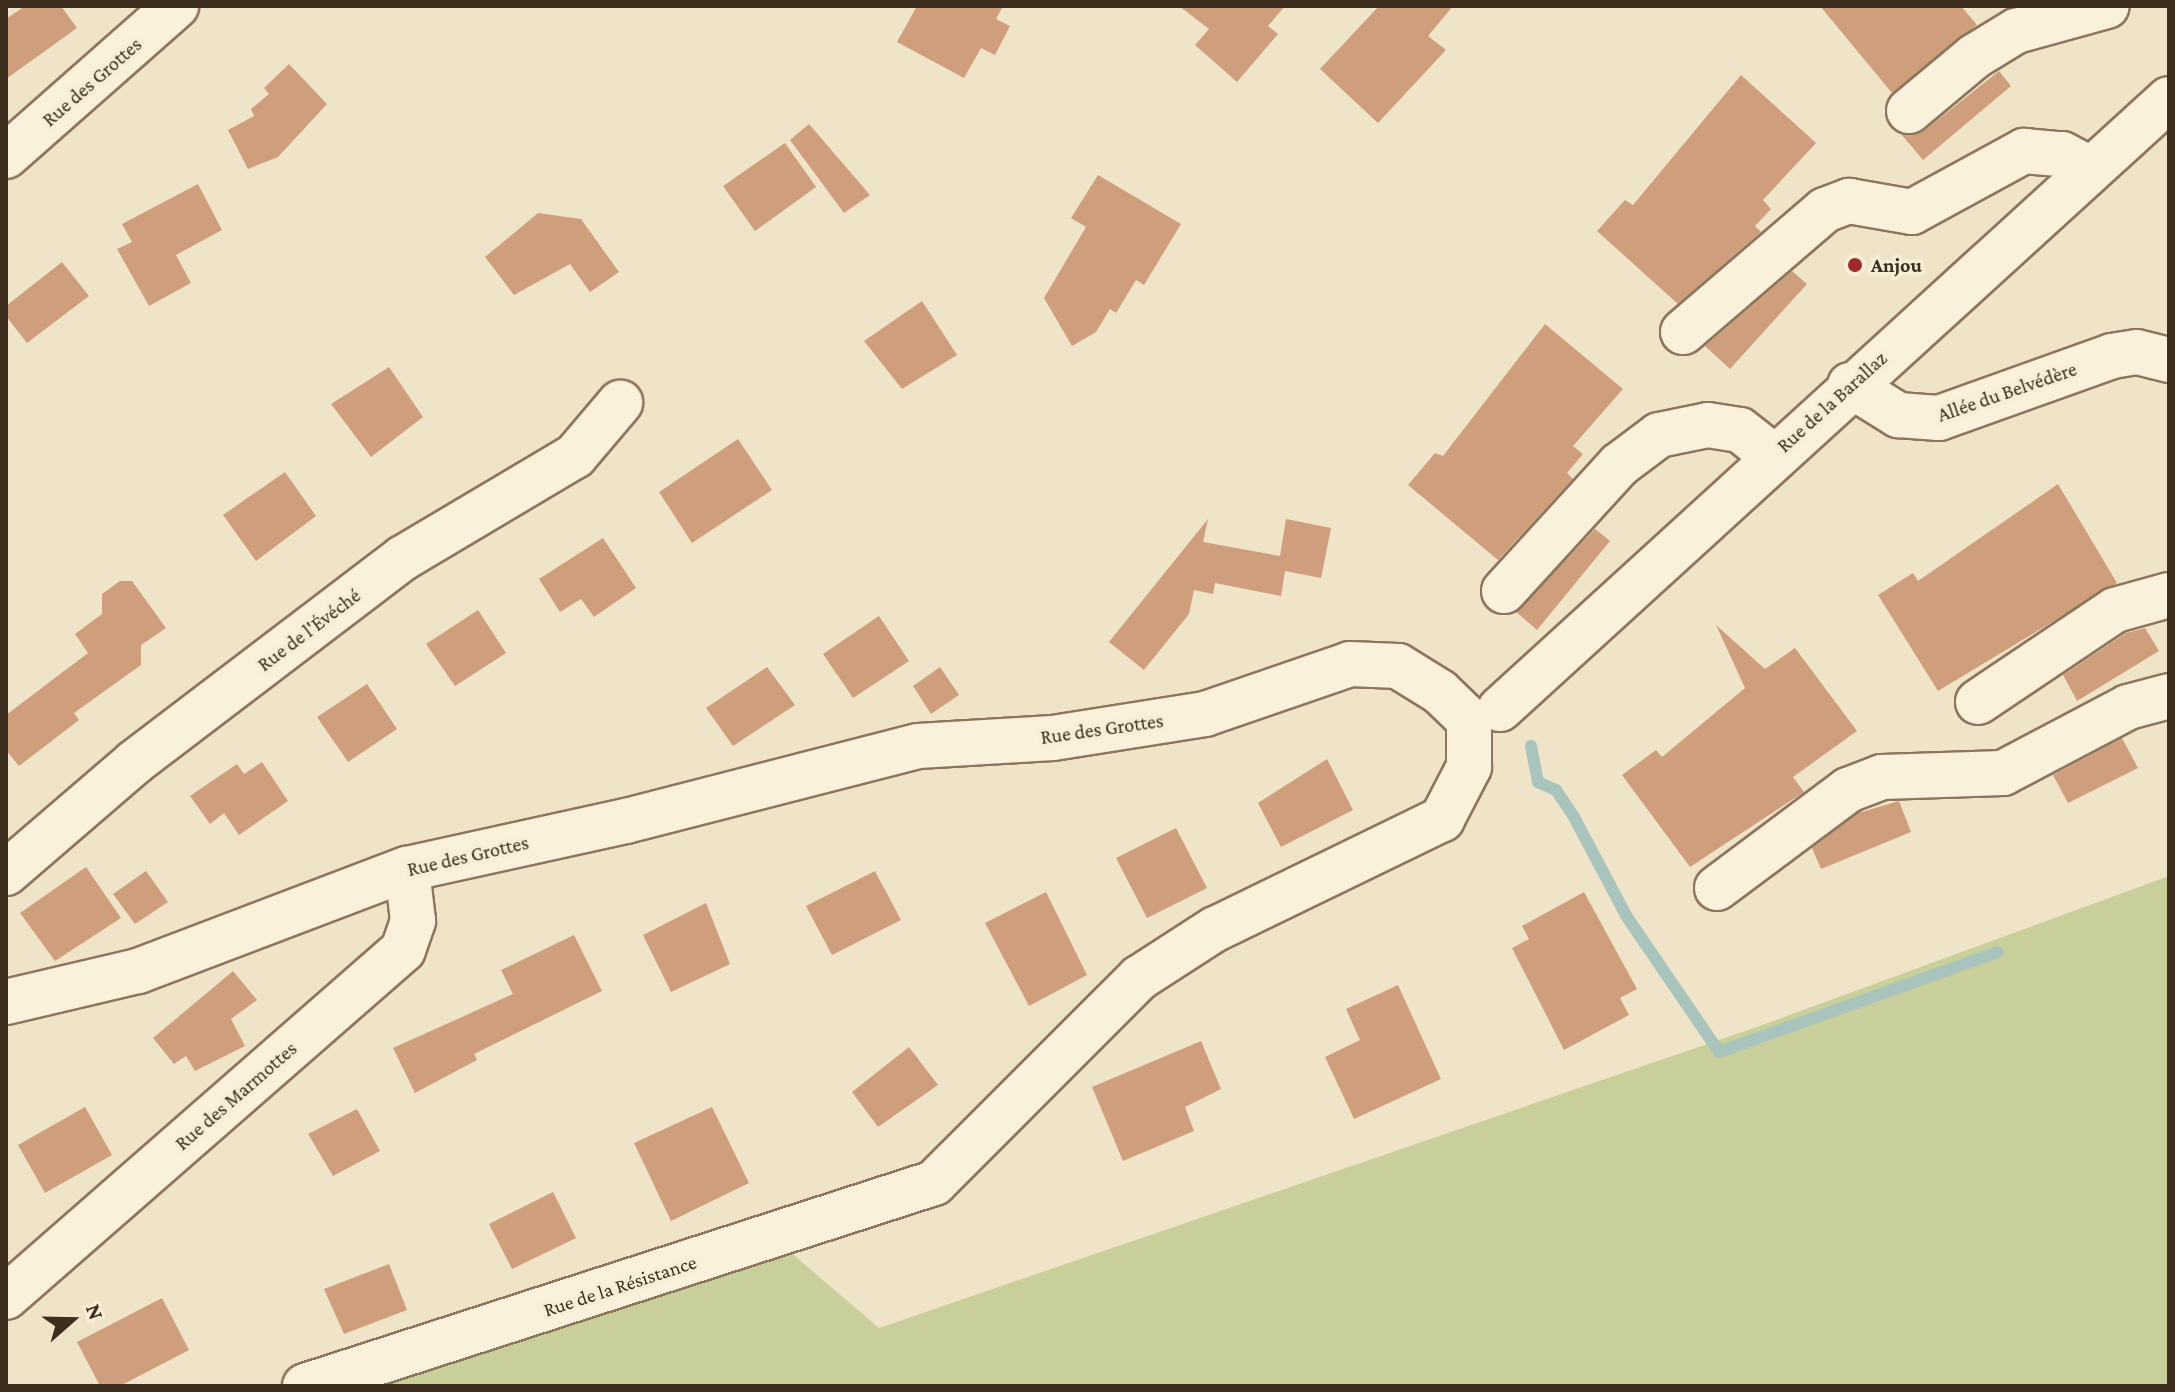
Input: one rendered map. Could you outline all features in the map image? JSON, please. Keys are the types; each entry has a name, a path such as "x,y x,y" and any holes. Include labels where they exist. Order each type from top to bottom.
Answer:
{"street":[{"name":"Rue des Grottes","path":"6,156 176,6"},
{"path":"1909,111 1975,56 2016,31 2107,6"},
{"name":"Rue de la Barallaz","path":"1500,709 1850,385 2169,99"},
{"path":"1683,332 1825,210 1849,201 1912,212 2024,151 2062,154 2090,169"},
{"name":"Allée du Belvédère","path":"1850,385 1898,415 1939,418 2112,356 2137,352 2169,360"},
{"name":"Rue de l'Évéché","path":"6,873 135,762 403,558 575,456 620,403"},
{"path":"1504,591 1619,465 1659,435 1708,425 1740,430 1773,456"},
{"path":"1978,702 2115,610 2169,595"},
{"name":"Rue des Grottes","path":"6,1002 138,971 407,869 918,746 1053,738 1205,714 1350,664 1398,666 1440,692 1469,720 1469,767 1442,819 1215,929 1139,978 934,1183"},
{"path":"1717,888 1848,790 1882,777 2003,773 2128,707 2169,696 2169,734"},
{"name":"Rue des Marmottes","path":"6,1297 403,950 413,921 407,869"},
{"name":"Rue de la Résistance","path":"305,1386 934,1183"}],"green space":[{"path":"2169,876 2169,1386 352,1386 789,1251 879,1328 1754,1028"}],"building":[{"path":"25,6 61,6 77,28 6,79 6,19"},
{"path":"917,6 1003,6 996,19 1010,26 995,55 981,48 964,78 897,42"},
{"path":"1179,6 1285,6 1268,26 1278,34 1237,82 1195,45 1209,29"},
{"path":"1379,6 1453,6 1428,36 1446,50 1378,123 1320,69"},
{"path":"1820,6 1961,6 1977,25 1892,93"},
{"path":"289,64 327,104 278,157 248,169 228,130 254,116 251,109 269,94 264,88"},
{"path":"1999,71 2011,86 1923,160 1902,135 1925,130"},
{"path":"1741,75 1816,143 1763,200 1771,209 1755,226 1761,232 1678,304 1597,231 1625,200 1633,205"},
{"path":"809,124 870,195 844,213 790,140"},
{"path":"785,143 816,187 755,231 723,186"},
{"path":"1098,175 1181,224 1144,285 1136,280 1116,313 1110,309 1096,332 1072,346 1044,298 1086,227 1071,218"},
{"path":"198,184 222,230 176,255 191,283 149,306 117,249 132,242 122,224"},
{"path":"538,213 581,219 619,272 590,292 570,264 514,295 485,257"},
{"path":"62,262 89,296 27,343 6,316 6,306"},
{"path":"1792,271 1807,284 1730,369 1705,346"},
{"path":"922,301 957,355 902,389 864,341"},
{"path":"1545,324 1623,389 1573,446 1583,454 1567,473 1573,479 1498,560 1408,485 1435,453 1443,456"},
{"path":"389,367 423,417 371,457 331,404"},
{"path":"738,439 772,490 692,543 659,492"},
{"path":"285,472 316,516 256,561 223,515"},
{"path":"2058,484 2117,583 1938,691 1878,595 1913,573 1918,581"},
{"path":"1208,519 1203,542 1280,556 1286,519 1331,528 1321,578 1285,571 1281,596 1215,583 1213,594 1194,590 1189,614 1144,670 1109,642"},
{"path":"1595,529 1610,541 1537,630 1516,612"},
{"path":"603,538 636,588 594,617 581,599 560,612 539,579"},
{"path":"120,581 132,581 166,628 141,645 141,665 74,713 79,720 19,766 6,750 6,715 88,653 75,634 102,614 102,594"},
{"path":"478,610 506,653 455,686 426,644"},
{"path":"879,616 909,661 853,698 823,654"},
{"path":"1716,625 1765,669 1795,648 1857,731 1793,777 1804,792 1690,867 1622,775 1656,750 1662,757 1745,688"},
{"path":"2145,628 2159,651 2077,701 2063,675 2126,633"},
{"path":"767,667 795,705 733,746 706,708"},
{"path":"940,667 959,695 931,714 913,686"},
{"path":"367,684 397,729 348,762 317,717"},
{"path":"2122,738 2138,768 2068,803 2053,775"},
{"path":"1327,759 1353,810 1281,847 1258,803"},
{"path":"262,762 288,801 239,835 224,813 210,824 190,796 237,764 244,774"},
{"path":"1899,801 1911,832 1821,869 1812,848 1858,813"},
{"path":"1176,828 1207,888 1147,918 1116,858"},
{"path":"86,867 121,918 55,961 20,913"},
{"path":"146,871 168,902 135,924 113,894"},
{"path":"875,871 901,920 832,955 806,906"},
{"path":"1046,892 1087,975 1029,1006 985,923"},
{"path":"1584,892 1637,989 1620,998 1629,1015 1564,1050 1512,948 1529,939 1522,926"},
{"path":"706,903 730,964 671,992 643,935"},
{"path":"574,935 602,991 474,1054 477,1060 415,1093 393,1048 513,994 501,970"},
{"path":"233,971 257,1000 231,1019 245,1046 195,1071 186,1056 174,1064 153,1038"},
{"path":"1398,985 1441,1079 1354,1119 1325,1057 1360,1040 1346,1009"},
{"path":"1201,1041 1221,1089 1185,1107 1194,1131 1123,1161 1092,1087"},
{"path":"909,1047 938,1085 878,1127 852,1092"},
{"path":"85,1107 112,1155 45,1193 18,1145"},
{"path":"712,1107 749,1183 671,1221 634,1143"},
{"path":"357,1109 380,1151 333,1176 308,1134"},
{"path":"553,1192 576,1238 512,1269 489,1224"},
{"path":"389,1264 407,1310 344,1334 324,1289"},
{"path":"162,1298 189,1350 120,1386 100,1386 77,1342"}],"waterway":[{"path":"1531,746 1538,782 1556,790 1574,817 1627,917 1719,1052 1998,952"}],"place":[{"name":"Anjou","path":"1855,265"}]}
